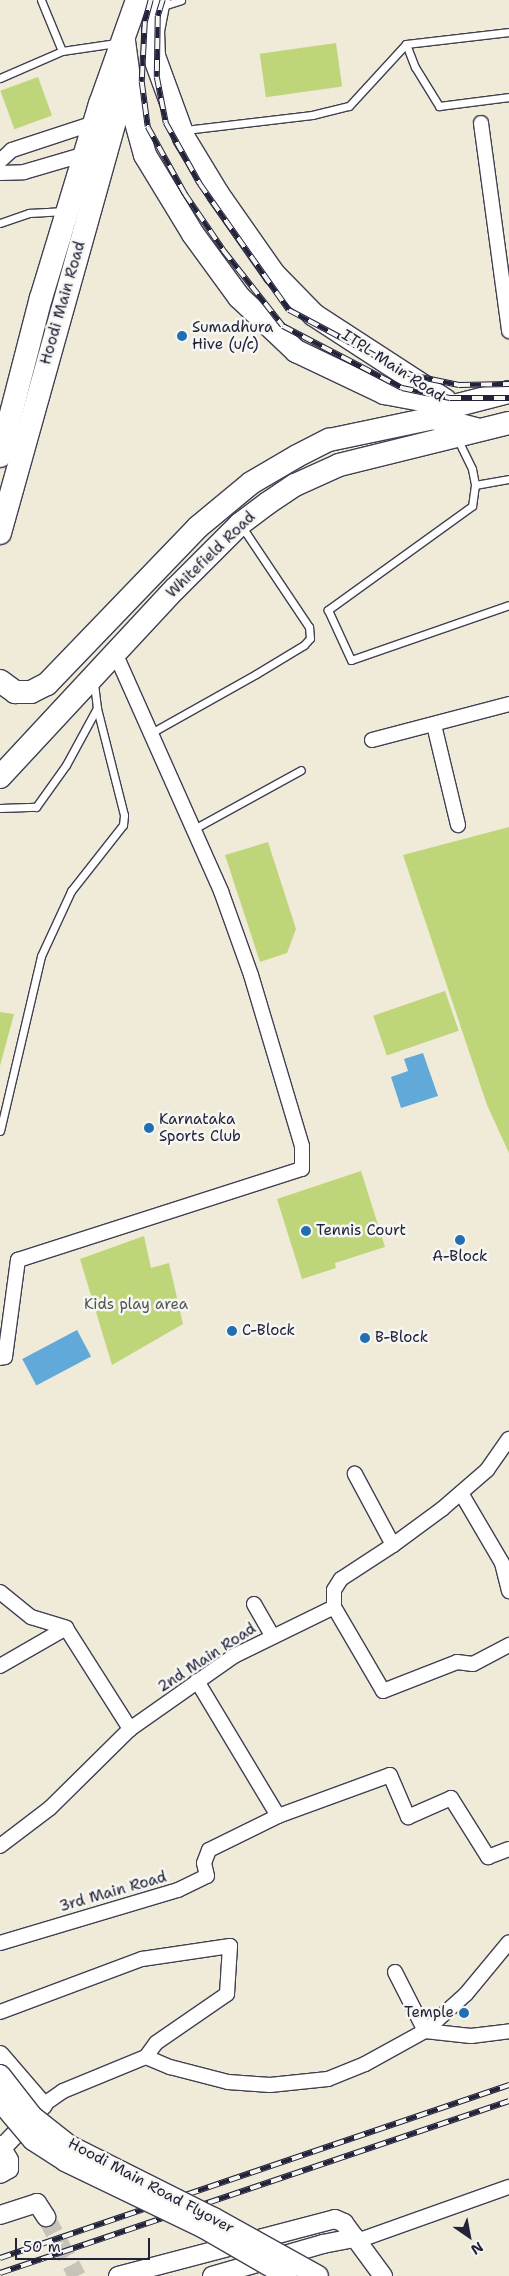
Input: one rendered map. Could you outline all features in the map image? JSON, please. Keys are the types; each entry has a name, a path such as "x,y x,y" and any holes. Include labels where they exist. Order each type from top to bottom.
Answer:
{"main road":[{"path":"124,41 152,9"},
{"name":"ITPL Main Road","path":"152,9 154,56 182,130 218,194 274,274 314,315 454,406"},
{"name":"ITPL Main Road","path":"124,41 121,71 145,155 193,234 239,297 296,351 384,394 454,406"},
{"name":"Hoodi Main Road","path":"0,533 68,211 94,123 121,71"},
{"name":"Hoodi Main Road","path":"1,450 37,357 121,71"},
{"path":"454,406 509,392"},
{"name":"Whitefield Road","path":"0,681 15,692 31,692 47,684 198,527 251,483 296,456 329,440 434,418 483,430"},
{"name":"Whitefield Road","path":"0,777 93,676 240,524 295,485 339,465 509,423"},
{"name":"Hoodi Main Road Flyover","path":"0,2075 32,2116 70,2146 214,2218 318,2276"},
{"name":"Hoodi Main Road Flyover","path":"0,2101 33,2140 65,2161 204,2228 287,2276"}],"street":[{"path":"0,161 12,150 94,123"},
{"path":"481,123 509,331"},
{"path":"0,173 24,172 85,154"},
{"path":"0,1358 5,1357 18,1260 302,1169 302,1146 251,975 221,891 192,830 152,733 115,653"},
{"path":"372,740 509,704"},
{"path":"434,725 458,825"},
{"path":"509,1439 487,1470 461,1493 394,1545 341,1579 334,1590 334,1607 383,1691 457,1662 473,1664 509,1645"},
{"path":"355,1474 394,1545"},
{"path":"461,1493 502,1564 509,1591"},
{"path":"0,1592 31,1617 66,1628 130,1729"},
{"path":"254,1604 272,1635"},
{"name":"2nd Main Road","path":"0,1846 50,1808 130,1729 197,1680 272,1635 334,1607"},
{"path":"0,1666 66,1628"},
{"path":"197,1680 278,1816 390,1775 408,1817 452,1798 488,1857 509,1849"},
{"name":"3rd Main Road","path":"0,1944 178,1890 207,1876 204,1863 209,1850 278,1816"},
{"path":"146,2057 212,2080 270,2084 328,2079 364,2064 425,2031 466,1994 509,1942"},
{"path":"0,2012 142,1959 230,1946 227,1994 156,2043 146,2057 63,2091 43,2105 1,2147 9,2160 9,2169 0,2174"},
{"path":"395,1972 425,2031"},
{"path":"425,2031 471,2036 509,2031"},
{"path":"0,2055 43,2105"},
{"path":"212,2276 323,2244 356,2240 509,2187"},
{"path":"0,2215 37,2203 46,2217"},
{"path":"118,2276 335,2219 344,2223 384,2276"},
{"path":"250,2266 270,2276"}],"lane":[{"path":"41,0 62,50"},
{"path":"152,9 182,0"},
{"path":"182,130 312,115 349,106 406,44 509,32"},
{"path":"0,78 62,50 93,48 124,41"},
{"path":"406,44 415,67 440,106 509,97"},
{"path":"0,223 29,213 68,211"},
{"path":"456,435 472,469 475,485 472,506 328,610 351,660 509,605"},
{"path":"475,485 509,479"},
{"path":"152,733 256,674 304,645 310,638 309,627 240,524"},
{"path":"0,1131 41,956 71,891 123,825 124,815 97,708 93,676"},
{"path":"0,808 36,808 66,765 97,708"},
{"path":"192,830 301,770"}],"green space":[{"path":"336,43 342,87 266,97 260,54"},
{"path":"38,77 52,116 14,129 0,91"},
{"path":"509,827 509,1153 487,1105 403,855"},
{"path":"268,842 296,929 287,953 260,962 225,855"},
{"path":"445,991 459,1031 387,1055 373,1016"},
{"path":"0,1012 14,1014 0,1066"},
{"path":"361,1171 385,1247 335,1263 336,1268 302,1279 277,1199"},
{"name":"Kids play area","path":"144,1236 151,1268 169,1263 183,1324 112,1365 80,1259"}],"water":[{"path":"423,1053 438,1096 401,1108 391,1077 408,1071 404,1059"},
{"path":"77,1330 91,1356 36,1386 22,1359"}],"tunnel":[{"path":"46,2217 77,2276"}],"railway":[{"path":"151,0 145,22 142,82 148,127 185,194 224,251 283,326 402,388 450,398 509,398"},
{"path":"163,0 158,16 157,77 166,123 200,184 289,310 411,375 459,385 509,384"},
{"path":"0,2258 509,2085"},
{"path":"0,2273 509,2101"}],"place":[{"name":"Sumadhura Hive (u/c)","path":"182,336"},
{"name":"Karnataka Sports Club","path":"149,1128"},
{"name":"Tennis Court","path":"306,1231"},
{"name":"A-Block","path":"460,1240"},
{"name":"C-Block","path":"232,1331"},
{"name":"B-Block","path":"365,1338"},
{"name":"Temple","path":"464,2013"}]}
